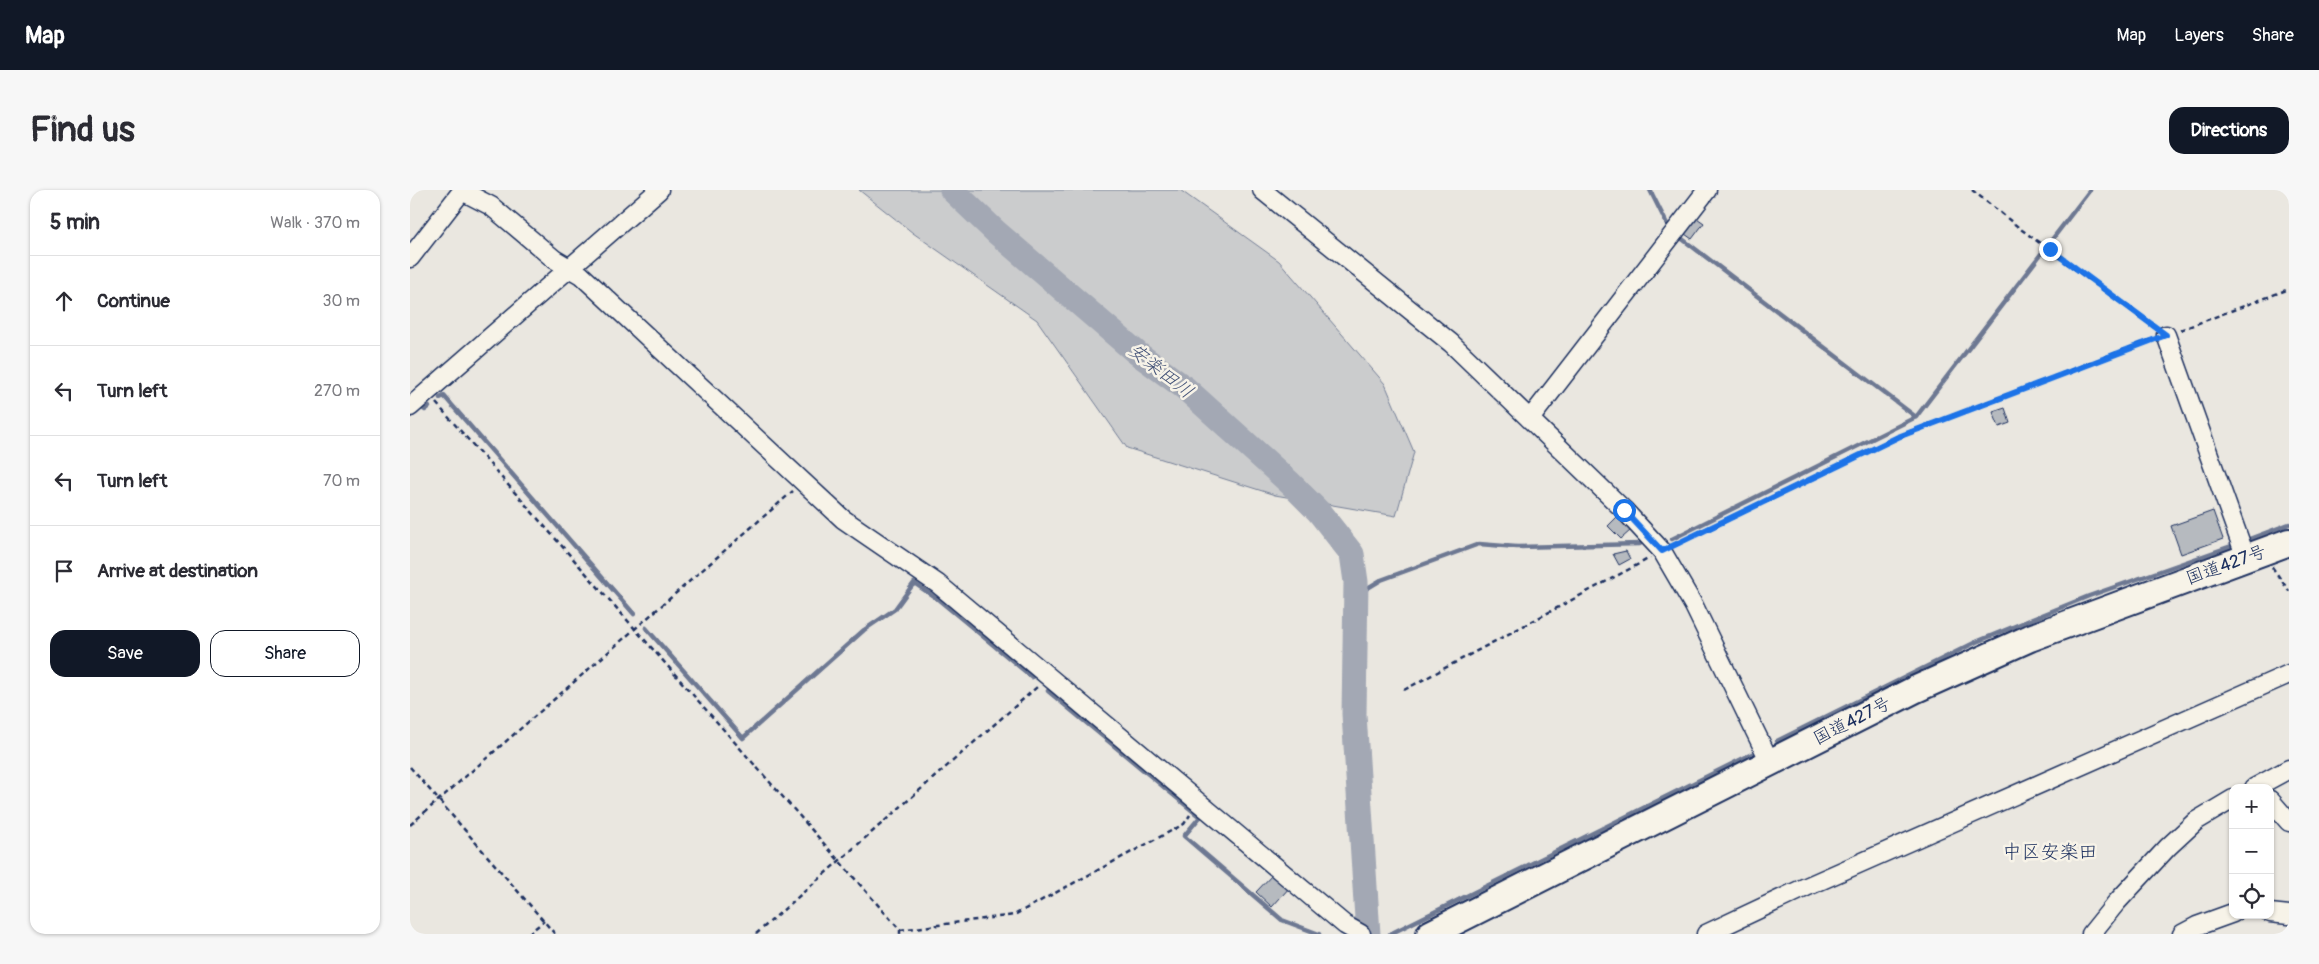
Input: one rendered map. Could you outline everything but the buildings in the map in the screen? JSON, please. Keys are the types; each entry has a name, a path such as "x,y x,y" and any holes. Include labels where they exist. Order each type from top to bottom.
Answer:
{"highway":[{"name":"国道427号","path":"1430,934 1914,690 2030,638 2289,542"}],"street":[{"path":"410,408 659,190"},
{"path":"1262,190 1451,344 1624,510 1662,551 1694,606 1770,762"},
{"path":"1530,419 1706,190"},
{"path":"410,258 462,192 491,206 554,260 581,275 843,519 938,584 1346,926 1361,934"},
{"path":"2166,335 2254,555"},
{"path":"1706,934 1806,887 2289,674"},
{"path":"2262,784 2289,769"},
{"path":"2091,934 2116,903 2168,847 2196,821 2229,801"},
{"path":"2274,805 2289,822"},
{"path":"2274,913 2289,915"},
{"path":"2182,934 2197,926 2229,914"}],"path":[{"path":"1972,190 2022,230 2166,335"},
{"path":"1404,690 1662,551 1898,437 2289,289"},
{"path":"426,392 900,930 900,934"},
{"path":"410,825 803,482"},
{"path":"2254,555 2289,591"},
{"path":"756,934 1048,678"},
{"path":"410,767 555,934"},
{"path":"900,930 1014,915 1184,824 1191,813"},
{"path":"528,934 544,921"}],"shaded area":[{"path":"859,190 1180,190 1279,261 1385,384 1414,452 1396,516 1275,495 1127,448 1037,320 913,233"}],"waterway":[{"name":"安楽田川","path":"952,190 996,232 1137,353 1185,388 1290,483 1319,512 1352,554 1356,582 1354,714 1368,934"},
{"path":"1650,190 1669,228"},
{"path":"1672,539 1916,417 2090,190"},
{"path":"1681,238 1916,417"},
{"path":"440,398 444,396 634,614"},
{"path":"410,416 421,407 425,410 429,407"},
{"path":"2244,541 2289,524"},
{"path":"1356,595 1381,580 1479,544 1517,547 1640,544"},
{"path":"1777,741 1976,642 2089,596 2237,544"},
{"path":"646,628 743,738 864,630 895,609 914,583 939,600 1032,677"},
{"path":"1048,691 1200,817 1184,836 1282,920 1319,934"},
{"path":"1390,934 1752,754"}],"district":[{"name":"中区安楽田","path":"2050,852"}],"route":[{"path":"1624,510 1662,551 1898,437 2166,335 2050,249"}]}
